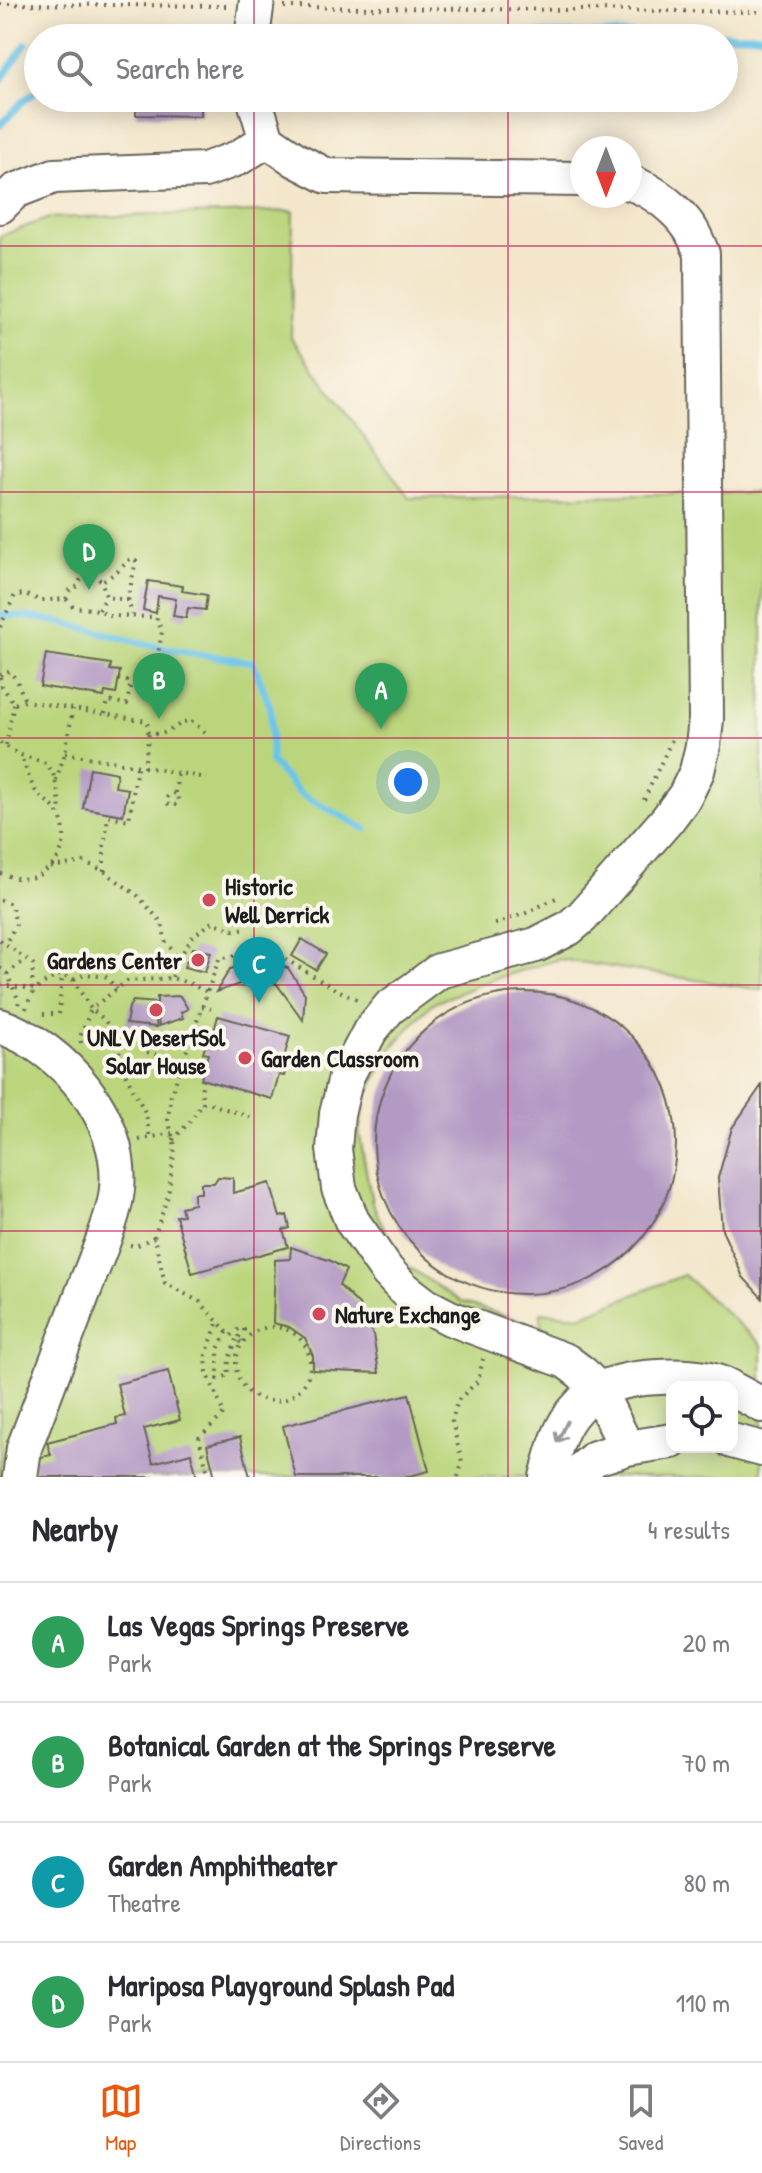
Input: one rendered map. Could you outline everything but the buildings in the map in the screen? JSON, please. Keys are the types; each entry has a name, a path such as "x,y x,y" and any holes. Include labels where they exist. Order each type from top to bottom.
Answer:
{"lane":[{"path":"258,112 267,140 327,176 570,179"},
{"path":"0,206 15,191 54,176 205,170 238,158 267,140"},
{"path":"627,1448 598,1390 566,1361 450,1318 425,1305 403,1288 387,1271 352,1221 339,1188 334,1149 337,1114 346,1077 370,1031 389,1008 439,971 536,945 569,928 598,900 667,820 685,796 697,771 706,719 702,254 690,228 663,200 642,187"},
{"path":"12,1020 82,1087 102,1118 114,1143 117,1191 104,1238 24,1448 20,1477"},
{"path":"547,1477 560,1431 575,1409 598,1390 641,1378 675,1377 706,1381"},
{"path":"738,1392 762,1405"},
{"path":"573,1477 595,1458 627,1448 666,1442"},
{"path":"738,1443 762,1449"}],"path":[{"path":"0,4 257,14 762,12"},
{"path":"102,582 131,558 136,561 128,600 132,615"},
{"path":"66,599 81,578 87,574 95,575 102,582 106,597 99,610"},
{"path":"0,626 15,595 25,594 39,600 66,599"},
{"path":"106,597 128,600"},
{"path":"66,599 73,607 99,610 109,616 156,617 162,632 152,687 119,679"},
{"path":"6,746 14,704 2,686 0,676 10,671 25,701"},
{"path":"105,714 108,701 127,704 131,682"},
{"path":"14,704 25,701 147,721 149,733 144,768"},
{"path":"55,782 65,753 73,709"},
{"path":"149,733 157,736 171,732 179,723 190,720 205,732"},
{"path":"641,808 675,733"},
{"path":"0,743 21,755 46,763 53,773 59,796 60,821"},
{"path":"65,753 207,778"},
{"path":"0,873 17,879 38,876 51,867 63,849 64,831 56,810 37,794 21,755"},
{"path":"104,871 108,816 129,820 137,767"},
{"path":"175,793 178,773"},
{"path":"51,867 84,862 104,871 138,896 162,923 166,943 179,958"},
{"path":"490,926 526,913 568,890"},
{"path":"0,900 11,904 16,924 2,943 33,964 34,989"},
{"path":"172,978 179,958 194,935 213,922 233,930 248,928"},
{"path":"227,1331 218,1349 218,1379 229,1375 231,1351 244,1330 241,1327 231,1336 227,1331 218,1321 200,1302 165,1283 154,1237 168,1196 175,1146 168,1119 171,1095 219,959 269,949 333,988 360,1000 354,1009"},
{"path":"7,974 26,959"},
{"path":"36,1014 59,1014 62,974"},
{"path":"12,1020 34,989 44,981 62,974 73,980 91,1009 105,1020 118,1047 126,1075 146,1114 150,1139"},
{"path":"73,980 85,974 106,977 117,989"},
{"path":"70,1074 83,1061 80,1037 91,1009 127,981 172,978 207,992"},
{"path":"0,985 34,989"},
{"path":"202,1007 211,1009"},
{"path":"147,1052 183,1060"},
{"path":"203,1082 203,1104"},
{"path":"173,1140 205,1102 253,1118"},
{"path":"124,1244 136,1246 154,1237"},
{"path":"209,1477 199,1438 224,1414 207,1372 206,1355 218,1321"},
{"path":"267,1328 281,1328 293,1334 304,1344 309,1356 309,1375 303,1386 289,1397 276,1401 262,1399 249,1392 236,1372 237,1355 243,1343 254,1333 267,1328"},
{"path":"458,1477 462,1463 452,1421 458,1400 478,1381 488,1332"},
{"path":"237,1340 243,1343"}],"green space":[{"path":"293,211 291,337 409,498 762,492 762,990 559,959 494,979 431,1004 393,1046 365,1099 359,1132 372,1203 400,1261 461,1302 541,1327 541,1312 580,1316 684,1275 762,1345 762,1477 0,1477 0,236 49,218"}],"waterway":[{"path":"738,35 762,35"},
{"path":"0,81 24,47"},
{"path":"0,125 24,100"},
{"path":"0,615 54,621 155,646 253,662 271,709 271,762 300,794 366,829"}],"place":[{"name":"Mariposa Playground Splash Pad","path":"89,590"},
{"name":"Botanical Garden at the Springs Preserve","path":"159,719"},
{"name":"Las Vegas Springs Preserve","path":"381,729"},
{"name":"Historic Well Derrick","path":"209,900"},
{"name":"Gardens Center","path":"198,960"},
{"name":"Garden Amphitheater","path":"259,1003"},
{"name":"UNLV DesertSol Solar House","path":"156,1010"},
{"name":"Garden Classroom","path":"245,1058"},
{"name":"Nature Exchange","path":"319,1314"}]}
